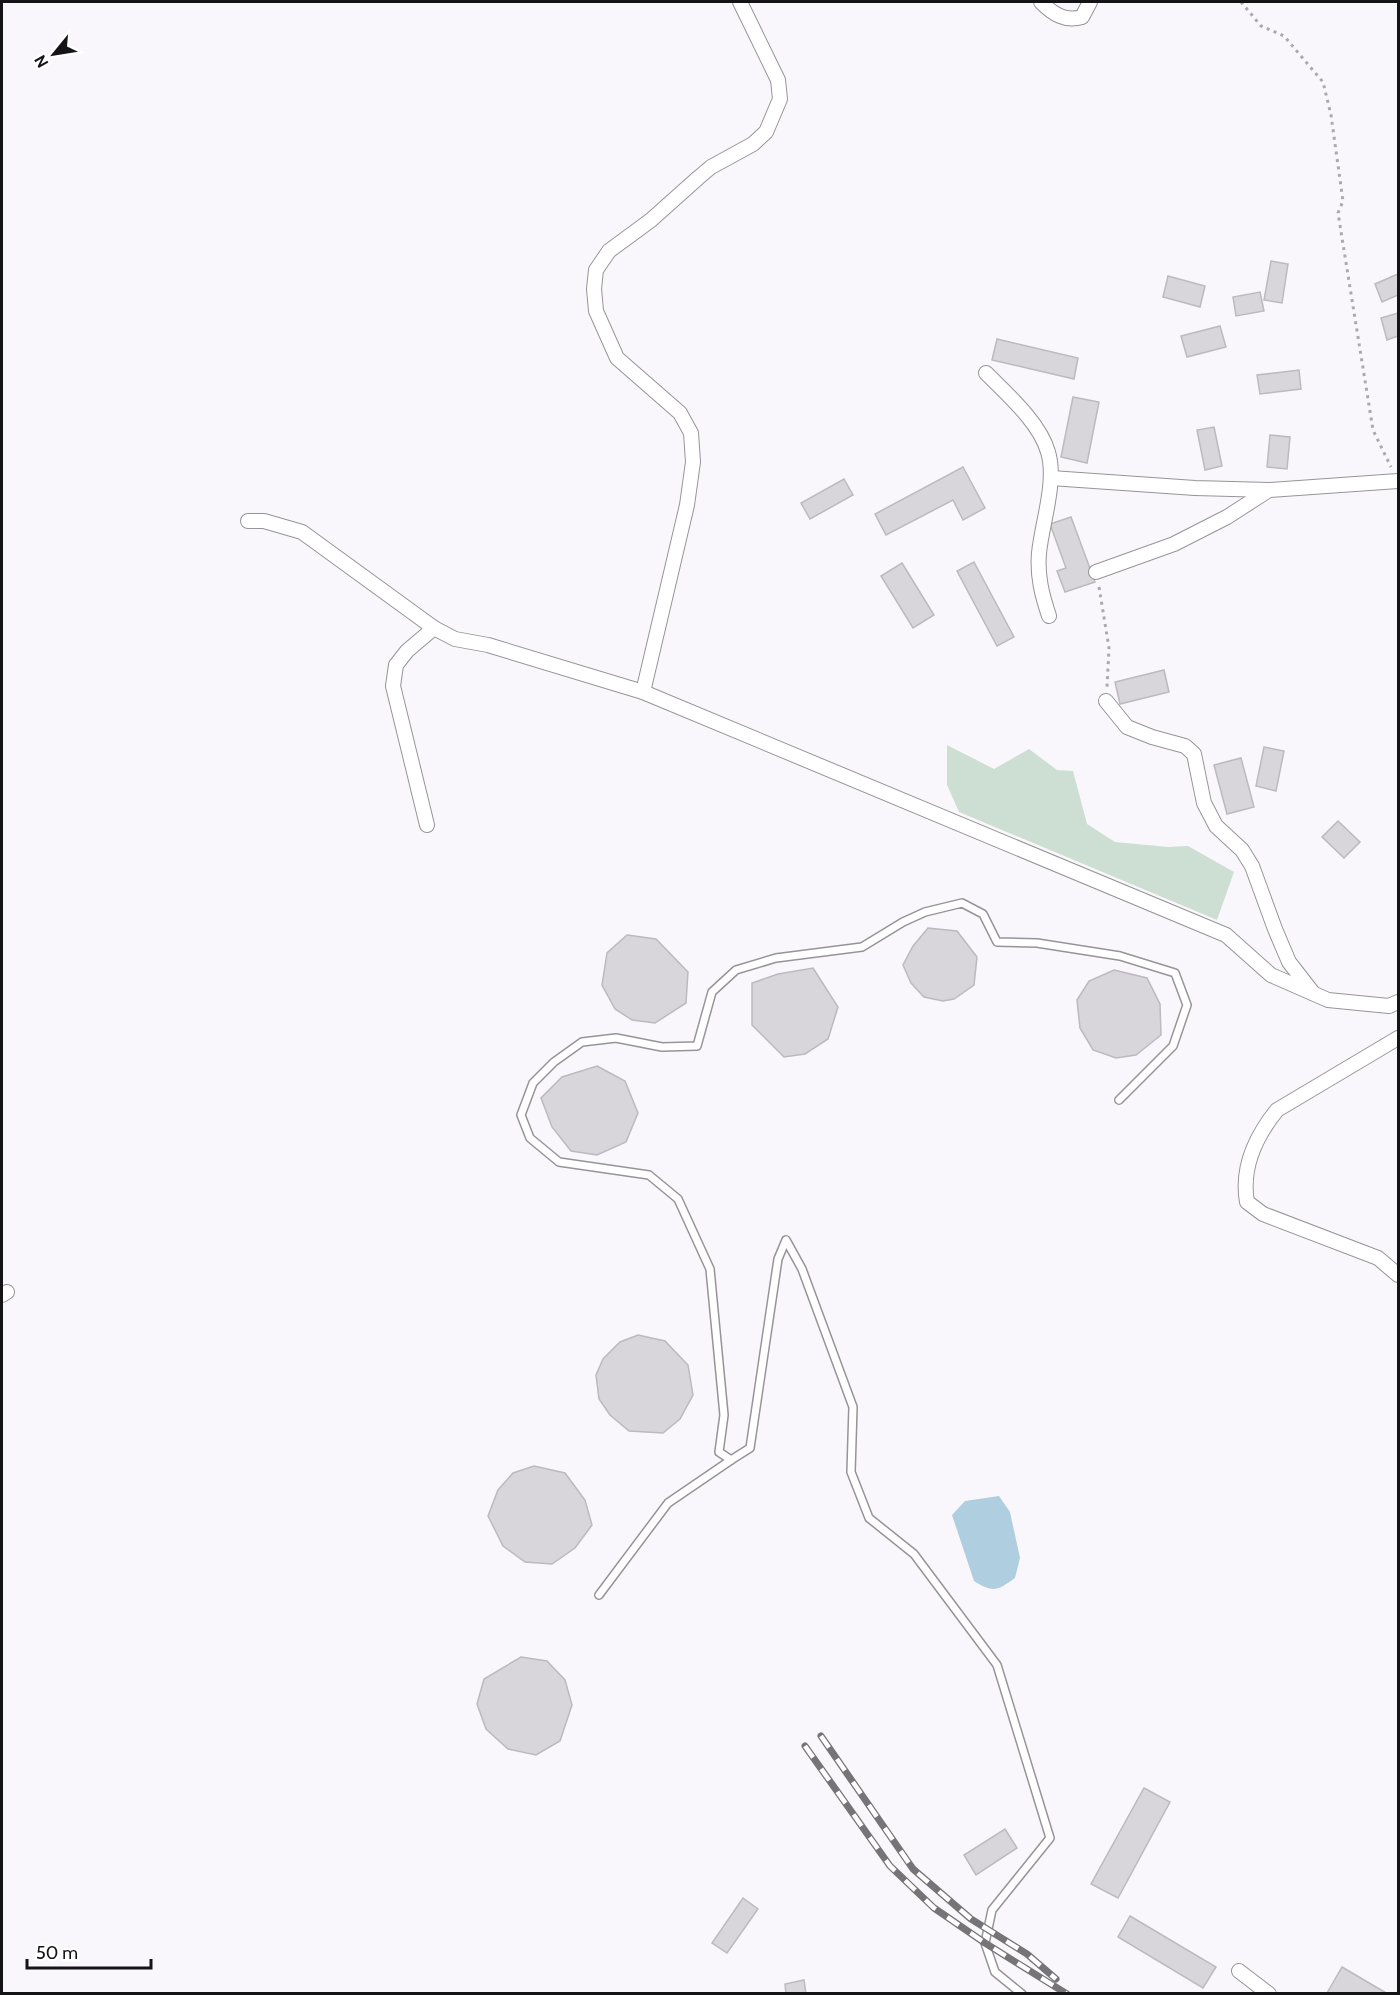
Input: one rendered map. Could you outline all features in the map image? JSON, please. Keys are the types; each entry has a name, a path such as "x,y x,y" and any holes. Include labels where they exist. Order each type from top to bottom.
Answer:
{"street":[{"path":"643,692 687,505 693,462 691,433 680,413 617,358 596,311 594,289 596,270 609,250 651,220 711,167 753,144 766,132 780,99 778,81 740,2"},
{"path":"1041,2 1056,15 1070,20 1082,17 1090,2"},
{"path":"986,373 1011,397 1036,428 1048,452 1051,478 1039,554 1038,582 1049,616"},
{"path":"1051,478 1195,488 1269,490 1398,481"},
{"path":"1096,572 1174,544 1227,517 1269,490"},
{"path":"249,521 264,521 302,532 434,628 455,639 488,645 643,692 1226,935 1271,975 1328,1000 1389,1006 1398,1002"},
{"path":"427,825 393,686 396,665 407,651 434,628"},
{"path":"1106,701 1127,727 1185,746 1194,754 1204,803 1216,826 1242,850 1252,866 1289,962 1314,994"},
{"path":"1398,1038 1277,1110 1267,1123 1249,1158 1244,1186 1247,1202 1263,1214 1378,1258 1398,1275"},
{"path":"1239,1971 1269,1994"}],"lane":[{"path":"731,1460 718,1452 724,1414 710,1269 678,1199 649,1175 559,1161 530,1138 521,1115 533,1083 554,1062 582,1042 616,1038 662,1047 697,1046 712,992 736,970 776,958 862,947 903,922 925,912 962,903 983,914 997,942 1037,943 1120,956 1175,973 1187,1005 1173,1046 1119,1100"},
{"path":"599,1595 668,1503 750,1448 778,1259 786,1240 802,1269 853,1407 851,1472 868,1518 914,1554 997,1665 1050,1838 992,1910 985,1943 995,1971 1022,1994"}],"path":[{"path":"1241,2 1261,26 1284,36 1323,82 1331,115 1343,201 1338,213 1373,430 1398,481"},
{"path":"1096,572 1109,648 1106,701"}],"green space":[{"path":"947,745 994,769 1029,749 1057,770 1073,771 1087,824 1115,842 1168,847 1188,846 1234,872 1217,920 959,812 947,785"}],"water":[{"path":"999,1496 1010,1512 1020,1558 1015,1578 1004,1586 991,1589 974,1581 952,1515 965,1501"}],"building":[{"path":"1271,261 1288,264 1282,303 1264,300"},
{"path":"1398,274 1398,295 1382,302 1375,284"},
{"path":"1168,276 1205,286 1200,307 1163,297"},
{"path":"1260,292 1264,311 1236,316 1233,297"},
{"path":"1398,313 1398,336 1387,340 1381,318"},
{"path":"1220,326 1226,347 1187,357 1181,336"},
{"path":"997,339 1078,358 1074,379 992,360"},
{"path":"1299,370 1301,389 1260,394 1257,375"},
{"path":"1073,397 1099,402 1087,463 1061,457"},
{"path":"1214,427 1222,466 1205,470 1197,430"},
{"path":"1270,435 1290,437 1287,469 1267,467"},
{"path":"963,467 985,508 963,520 953,500 886,535 875,514"},
{"path":"844,479 853,495 810,519 801,503"},
{"path":"1071,517 1095,582 1065,592 1057,571 1066,568 1050,524"},
{"path":"974,562 1014,637 997,646 957,571"},
{"path":"902,563 934,615 913,628 881,576"},
{"path":"1164,670 1169,692 1120,704 1115,682"},
{"path":"1264,747 1284,751 1276,791 1256,786"},
{"path":"1241,758 1254,807 1227,814 1214,765"},
{"path":"1338,821 1360,842 1344,858 1322,837"},
{"path":"928,928 957,931 977,957 974,985 954,999 943,1001 924,997 911,983 903,965 913,946"},
{"path":"627,935 656,939 688,972 686,1003 655,1023 632,1020 615,1009 602,985 607,953"},
{"path":"813,968 838,1007 828,1039 805,1054 784,1057 752,1025 752,983 778,974"},
{"path":"1114,970 1147,978 1160,1004 1161,1035 1136,1055 1116,1058 1093,1050 1080,1028 1077,1000 1089,981"},
{"path":"597,1066 625,1081 638,1113 626,1142 597,1155 571,1151 552,1127 541,1098 562,1077"},
{"path":"638,1335 665,1341 688,1365 693,1395 680,1419 663,1433 629,1431 610,1415 599,1399 596,1375 603,1359 620,1342"},
{"path":"534,1466 565,1473 585,1500 592,1525 575,1548 552,1564 525,1562 503,1546 488,1516 498,1490 513,1473"},
{"path":"521,1657 547,1661 565,1680 572,1705 560,1741 536,1755 508,1749 486,1729 477,1704 484,1679"},
{"path":"1144,1788 1170,1802 1118,1898 1091,1884"},
{"path":"1005,1829 1017,1848 976,1875 964,1855"},
{"path":"743,1898 758,1909 727,1953 712,1943"},
{"path":"1130,1916 1216,1967 1203,1988 1118,1937"},
{"path":"1342,1967 1388,1994 1327,1993"},
{"path":"804,1980 806,1994 786,1994 785,1984"}],"railway":[{"path":"821,1736 913,1869 971,1919 1027,1954 1056,1979"},
{"path":"805,1746 890,1866 934,1908 1067,1994"}]}
